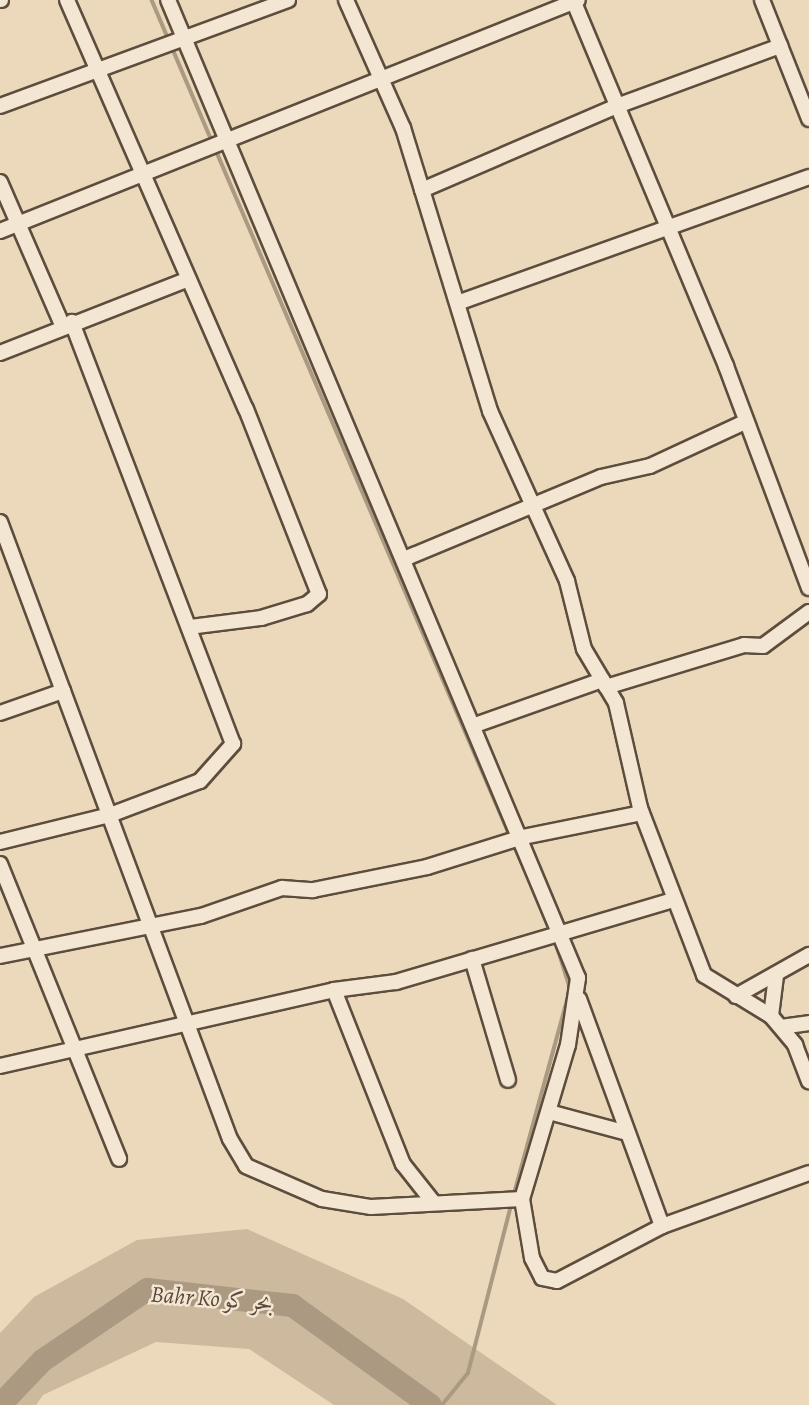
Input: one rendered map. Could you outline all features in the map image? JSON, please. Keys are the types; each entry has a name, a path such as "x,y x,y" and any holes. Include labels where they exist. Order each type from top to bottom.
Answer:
{"street":[{"path":"67,0 186,280 246,409 319,594 307,604 261,618 190,627"},
{"path":"168,0 523,837 662,1226"},
{"path":"0,106 96,68 288,0"},
{"path":"346,0 376,79 403,128 460,302 490,411 567,581 584,649 604,683 626,731 642,813 673,900 704,975 776,1021 809,1023"},
{"path":"762,0 809,120"},
{"path":"0,232 142,175 230,144 376,79 574,1 745,422 809,588"},
{"path":"422,190 617,106 780,46"},
{"path":"460,302 809,177"},
{"path":"0,182 67,324 190,627 233,744 200,781 110,815 0,842"},
{"path":"0,353 67,324 186,280"},
{"path":"404,559 745,422"},
{"path":"0,522 188,1026 246,1166 322,1199 370,1207 516,1200"},
{"path":"475,725 604,683 764,646 809,612"},
{"path":"0,713 63,691"},
{"path":"0,956 34,947 201,916 282,888 313,890 427,867 523,837 642,813"},
{"path":"0,864 78,1046 119,1160"},
{"path":"0,1066 78,1046 188,1026 334,990 396,982 673,900"},
{"path":"736,996 776,976 809,955"},
{"path":"472,959 508,1080"},
{"path":"776,976 776,1021 809,1082"},
{"path":"334,990 403,1164 433,1202"},
{"path":"579,999 549,1112 516,1200 532,1258 550,1281 662,1226 809,1173"},
{"path":"549,1112 627,1133"}],"shaded area":[{"path":"247,1229 403,1299 557,1405 334,1405 249,1349 156,1342 43,1395 36,1405 0,1405 0,1333 34,1297 137,1240"}],"waterway":[{"path":"152,0 169,40"},
{"path":"172,47 213,143"},
{"path":"216,150 511,838"},
{"path":"514,845 525,870"},
{"path":"514,1194 570,989 555,941"},
{"path":"442,1405 468,1373 511,1205"},
{"name":"Bahr Ko بحر كو","path":"0,1404 42,1360 147,1289 292,1305 430,1405"}]}
